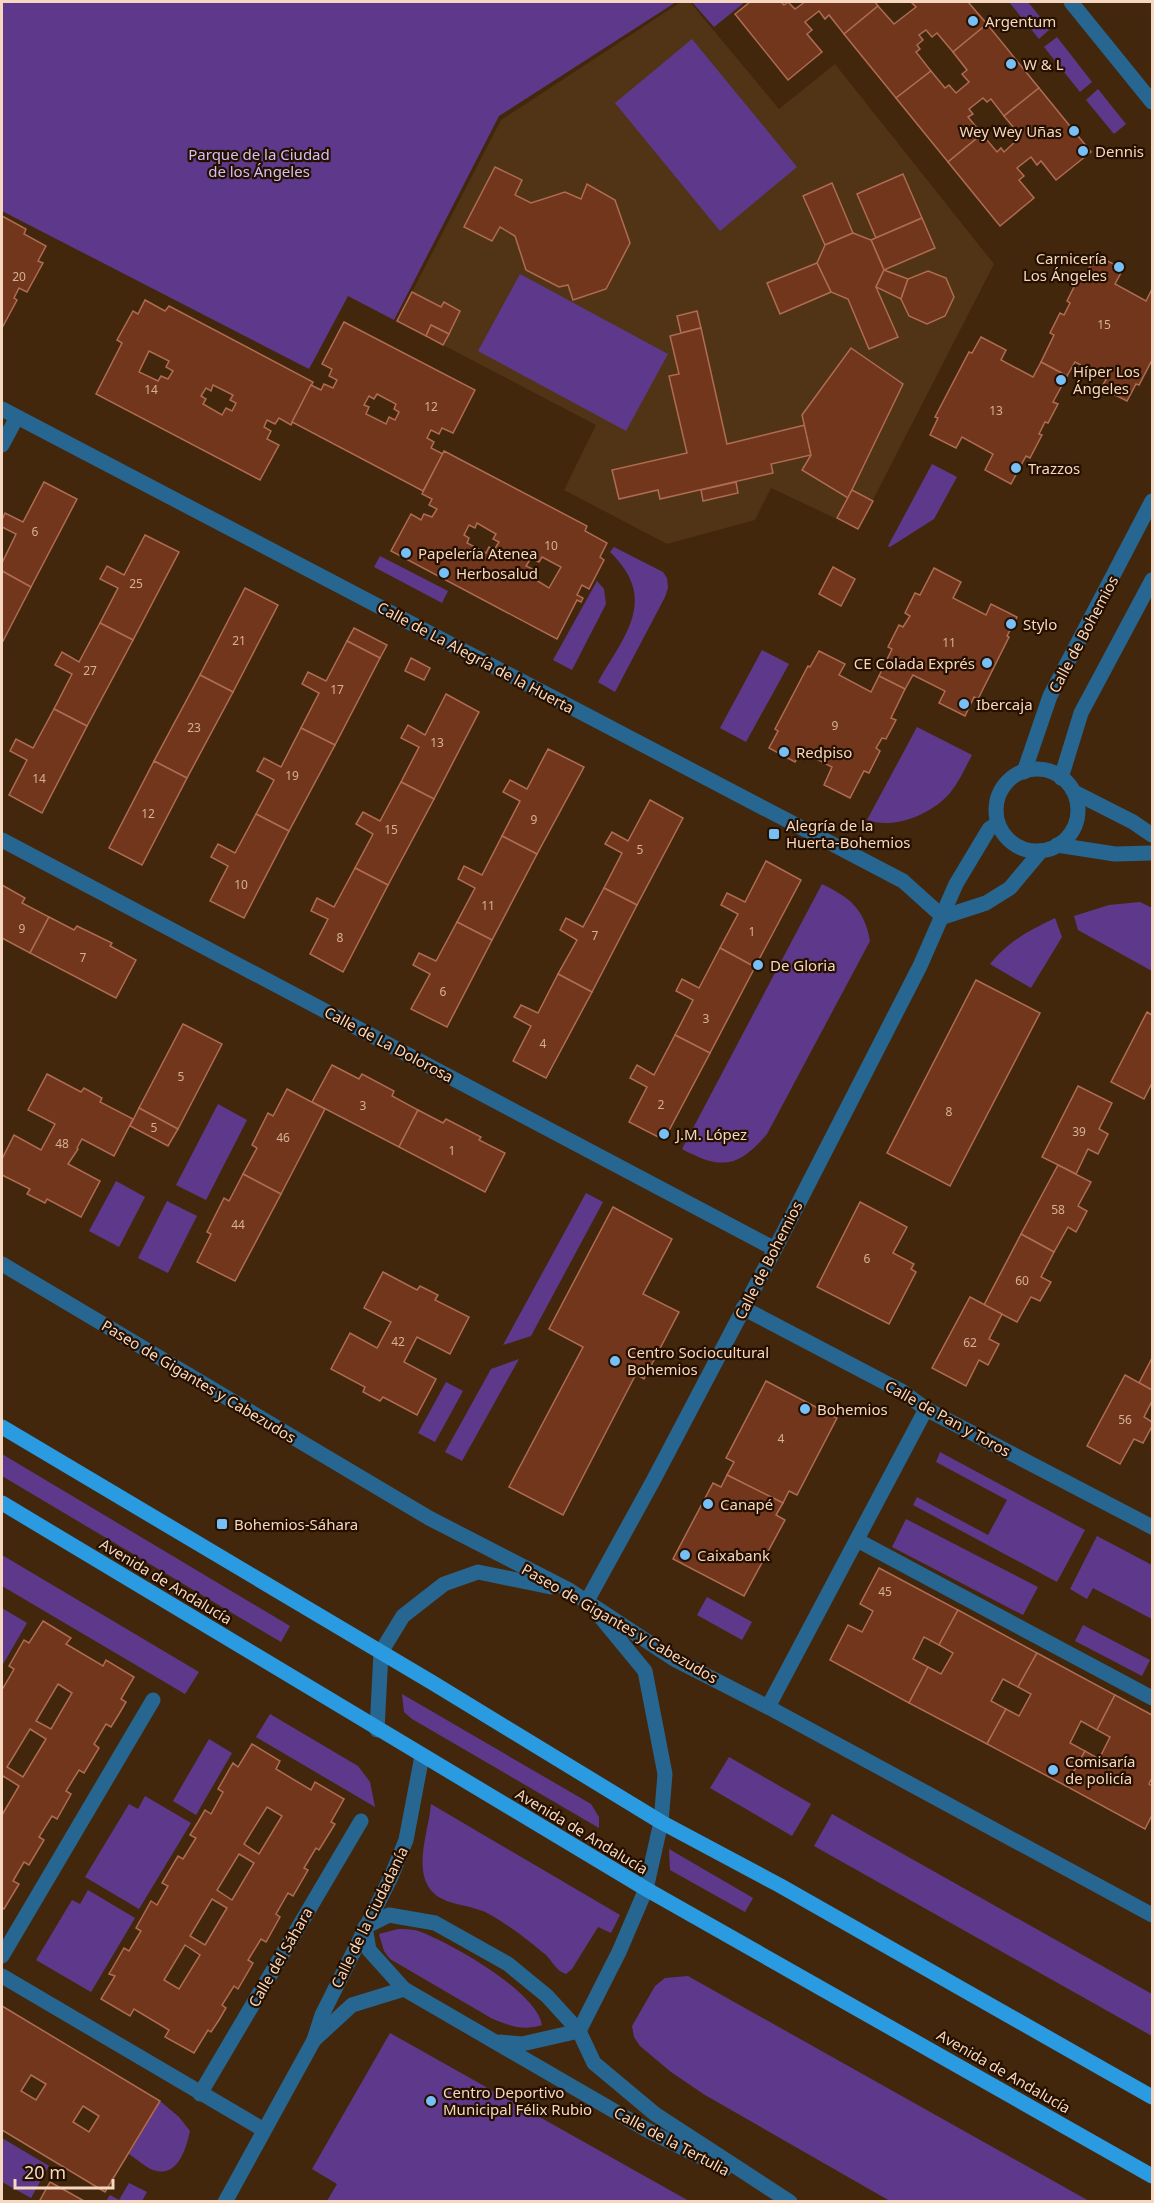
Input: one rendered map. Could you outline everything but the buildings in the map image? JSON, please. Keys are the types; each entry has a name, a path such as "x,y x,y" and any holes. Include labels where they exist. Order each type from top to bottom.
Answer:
{"main road":[{"path":"2,1427 381,1652 661,1822 779,1885 1152,2097"},
{"name":"Avenida de Andalucía","path":"2,1503 377,1730 646,1889 1152,2176"}],"street":[{"path":"1071,2 1152,102"},
{"name":"Calle de La Alegría de la Huerta","path":"2,409 903,881 943,917"},
{"path":"2,445 17,417"},
{"name":"Calle de Bohemios","path":"1024,771 1050,696 1152,501"},
{"path":"1061,778 1081,713 1152,580"},
{"path":"1043,770 1061,778 1074,792 1078,805 1073,831 1064,841 1041,851 1027,850 1014,844 1004,835 998,823 996,809 999,795 1006,784 1024,771 1043,770"},
{"path":"1074,792 1133,822 1152,835"},
{"name":"Calle de Bohemios","path":"586,1600 653,1481 775,1249 912,982 956,884 989,828 998,823"},
{"name":"Calle de La Dolorosa","path":"2,840 775,1249"},
{"path":"1057,845 1115,854 1152,853"},
{"path":"943,917 986,903 1010,888 1041,851"},
{"name":"Paseo de Gigantes y Cabezudos","path":"2,1264 429,1518 569,1590 674,1659 768,1707 1152,1915"},
{"name":"Calle de Pan y Toros","path":"743,1308 903,1392 926,1409 1152,1527"},
{"path":"768,1707 926,1409"},
{"path":"857,1540 1152,1698"},
{"path":"377,1730 381,1652 403,1616 444,1584 478,1572 569,1590"},
{"path":"579,2031 619,1952 646,1889 661,1822 665,1774 645,1671 586,1600"},
{"path":"2,1956 153,1700"},
{"name":"Calle de la Ciudadanía","path":"225,2202 314,2040 322,2015 391,1877 406,1840 422,1756"},
{"name":"Calle del Sáhara","path":"200,2094 361,1821"},
{"name":"Calle de la Tertulia","path":"389,1915 435,1923 508,1964 546,1996 579,2031 594,2063 655,2114 789,2202 647,2130 404,1989 369,1950 365,1927 389,1915"},
{"path":"2,1976 264,2130"},
{"name":"Calle de la Ciudadanía","path":"314,2040 352,2005 404,1989"},
{"name":"Calle de la Tertulia","path":"495,2042 522,2044 579,2031"}],"shaded area":[{"path":"681,2 690,2 779,109 835,64 994,264 858,529 771,488 755,520 667,544 564,490 596,425 397,321 501,120"}],"green space":[{"name":"Parque de la Ciudad de los Ángeles","path":"2,2 676,2 499,116 394,320 348,296 309,369 2,211"},
{"path":"692,2 745,2 714,27"},
{"path":"1009,2 1028,2 1050,29 1039,39"},
{"path":"1057,37 1092,82 1080,92 1044,47"},
{"path":"692,39 797,167 720,231 615,103"},
{"path":"1098,89 1126,124 1114,134 1086,100"},
{"path":"520,274 668,354 626,431 478,351"},
{"path":"932,464 957,477 934,519 890,547 888,546"},
{"path":"614,547 663,572 667,578 668,588 615,692 598,682 627,633 635,601 633,586 625,569 610,552"},
{"path":"380,556 448,591 442,603 374,567"},
{"path":"597,581 604,589 606,604 572,670 553,660"},
{"path":"762,650 789,664 746,742 720,728"},
{"path":"917,727 972,755 962,775 942,801 923,813 889,823 867,820"},
{"path":"822,884 848,899 860,912 870,941 767,1134 747,1154 738,1159 718,1162 696,1156 682,1149"},
{"path":"1140,902 1152,908 1152,971 1078,930 1074,916 1109,905"},
{"path":"1055,918 1062,937 1031,988 990,964 1020,937"},
{"path":"218,1104 247,1120 206,1200 176,1185"},
{"path":"116,1181 145,1197 119,1247 89,1231"},
{"path":"586,1193 603,1202 531,1336 503,1345"},
{"path":"167,1201 197,1216 168,1273 138,1258"},
{"path":"519,1359 462,1461 445,1452 491,1369"},
{"path":"446,1382 463,1391 435,1442 418,1433"},
{"path":"940,1452 1085,1530 1057,1582 913,1505 917,1497 988,1535 1007,1500 936,1462"},
{"path":"2,1454 290,1626 281,1642 2,1476"},
{"path":"906,1519 1038,1587 1023,1615 892,1547"},
{"path":"1097,1536 1152,1565 1152,1619 1093,1588 1087,1599 1070,1589"},
{"path":"2,1555 199,1672 185,1694 2,1586"},
{"path":"707,1597 752,1622 742,1640 697,1615"},
{"path":"2,1608 27,1623 2,1666"},
{"path":"1083,1625 1150,1660 1142,1676 1075,1641"},
{"path":"402,1694 591,1804 599,1817 599,1828 412,1719 404,1712"},
{"path":"270,1714 358,1766 370,1782 375,1807 256,1737"},
{"path":"209,1739 232,1753 196,1815 173,1801"},
{"path":"729,1757 811,1804 792,1836 710,1788"},
{"path":"145,1796 191,1823 139,1909 85,1877 129,1804 138,1809"},
{"path":"431,1804 620,1915 611,1933 598,1927 572,1969 566,1974 557,1969 533,1944 496,1918 481,1910 440,1898 433,1893 424,1877 423,1867"},
{"path":"832,1814 1152,1994 1152,2036 814,1846"},
{"path":"669,1849 753,1898 745,1912 670,1870"},
{"path":"88,1890 135,1918 91,1992 36,1960 72,1900 80,1904"},
{"path":"398,1929 416,1930 435,1938 491,1970 525,1998 536,2012 542,2025 529,2028 516,2027 491,2018 390,1959 384,1951 379,1934"},
{"path":"688,1976 1089,2201 890,2201 705,2095 671,2072 640,2046 634,2037 632,2026 655,1986 665,1978"},
{"name":"Centro Deportivo Municipal Félix Rubio","path":"390,2033 689,2201 327,2201 337,2184 312,2169"},
{"path":"160,2101 179,2117 190,2131 181,2158 171,2169 165,2171 150,2169 129,2154"},
{"path":"2,2138 49,2166 31,2198 2,2182"},
{"path":"129,2183 147,2192 142,2201 106,2201 110,2195 119,2200"}],"place":[{"name":"Argentum","path":"973,21"},
{"name":"W & L","path":"1011,64"},
{"name":"Wey Wey Uñas","path":"1074,131"},
{"name":"Dennis","path":"1083,151"},
{"name":"Carnicería Los Ángeles","path":"1119,267"},
{"name":"Híper Los Ángeles","path":"1061,380"},
{"name":"Trazzos","path":"1016,468"},
{"name":"Papelería Atenea","path":"406,553"},
{"name":"Herbosalud","path":"444,573"},
{"name":"Stylo","path":"1011,624"},
{"name":"CE Colada Exprés","path":"987,663"},
{"name":"Ibercaja","path":"964,704"},
{"name":"Redpiso","path":"784,752"},
{"name":"Alegría de la Huerta-Bohemios","path":"774,834"},
{"name":"De Gloria","path":"758,965"},
{"name":"J.M. López","path":"664,1134"},
{"name":"Centro Sociocultural Bohemios","path":"615,1361"},
{"name":"Bohemios","path":"805,1409"},
{"name":"Canapé","path":"708,1504"},
{"name":"Bohemios-Sáhara","path":"222,1524"},
{"name":"Caixabank","path":"685,1555"},
{"name":"Comisaría de policía","path":"1053,1770"},
{"name":"Centro Deportivo Municipal Félix Rubio","path":"431,2101"}]}
